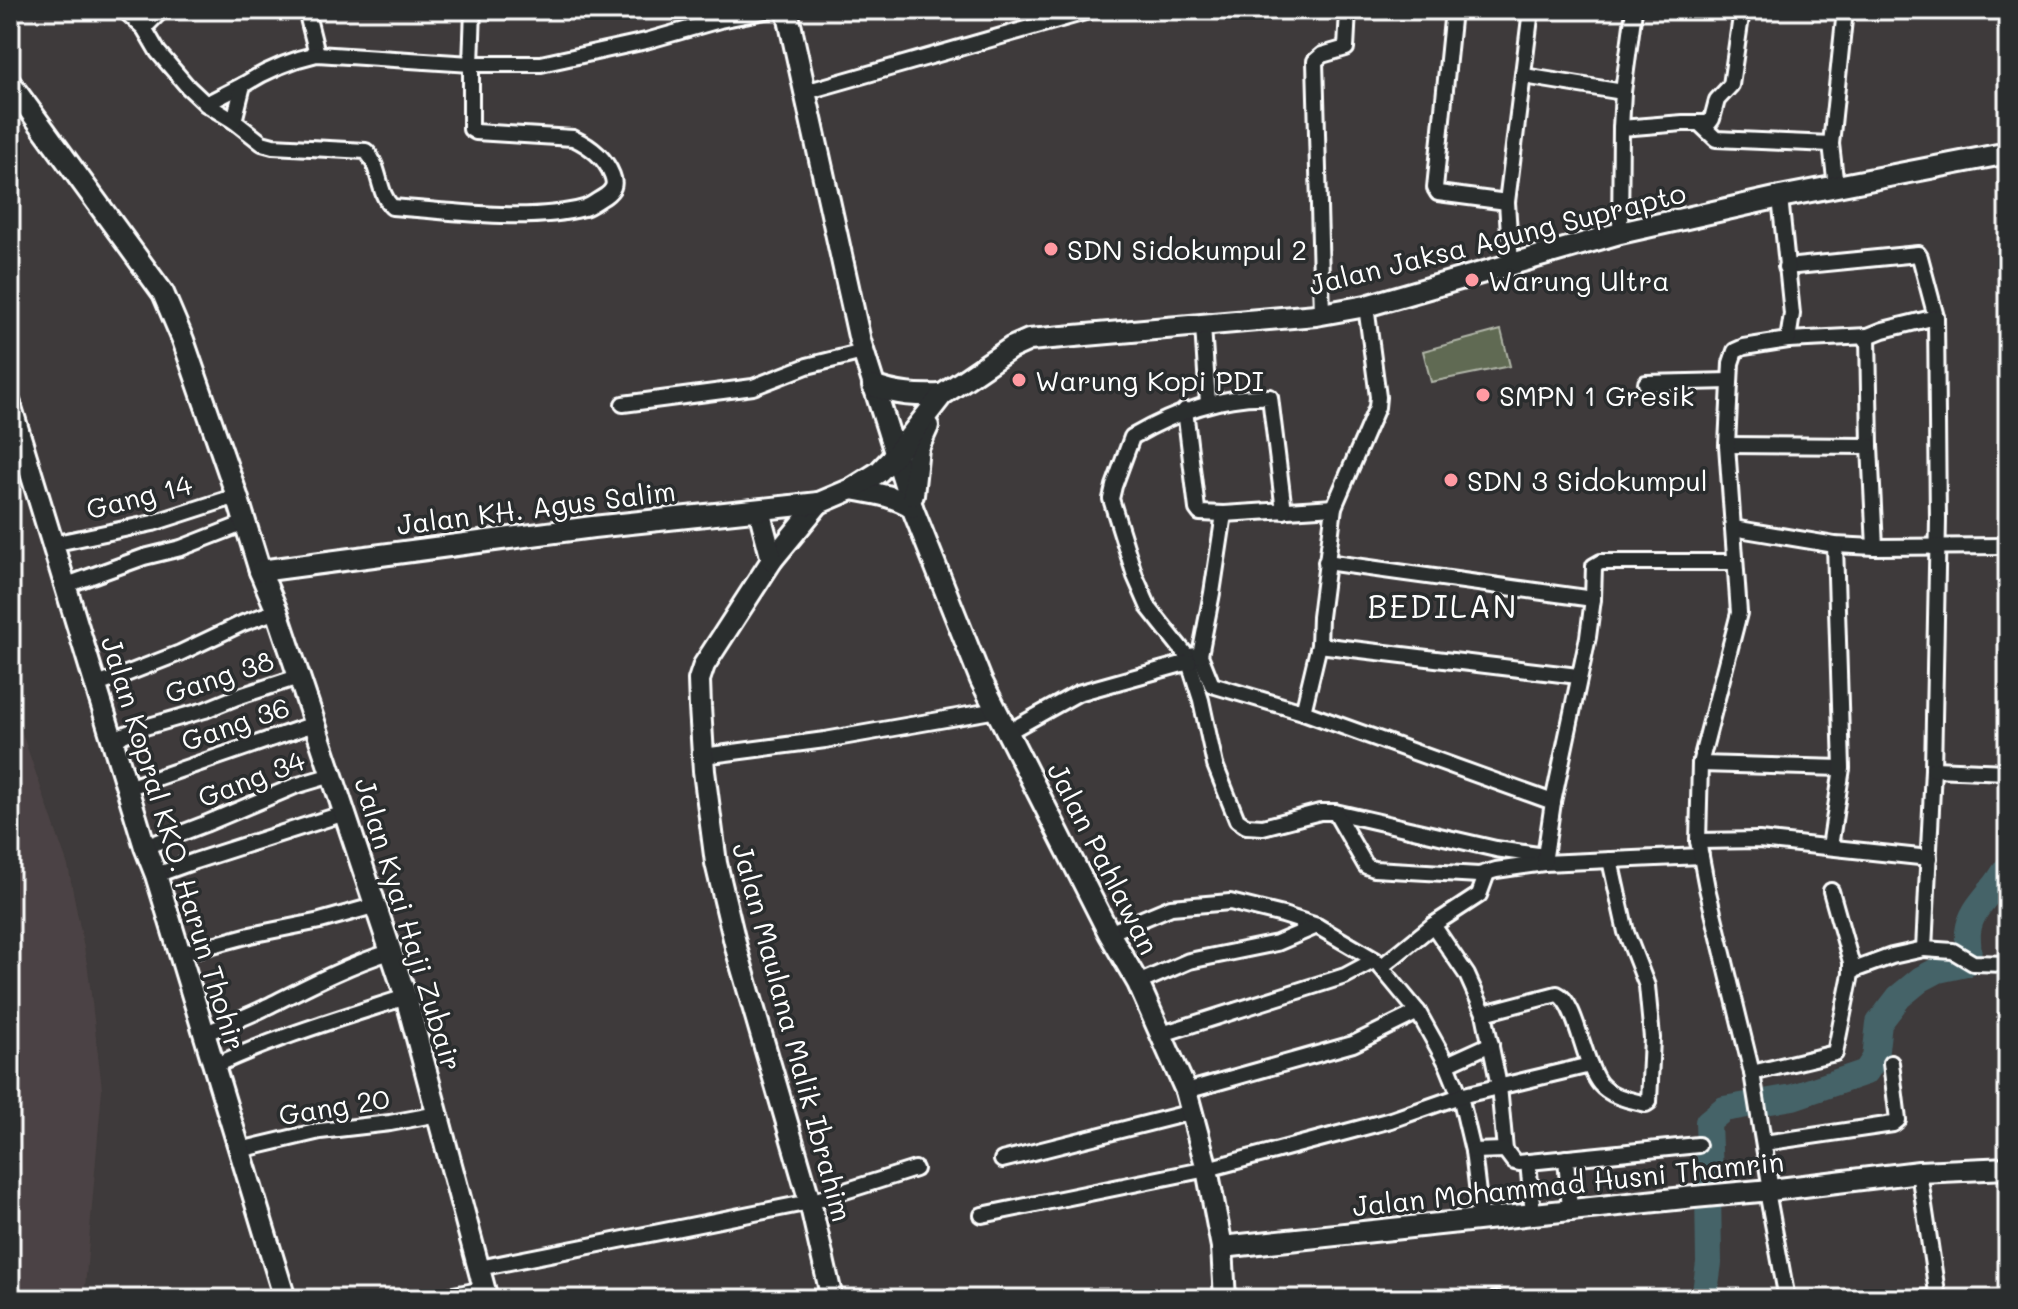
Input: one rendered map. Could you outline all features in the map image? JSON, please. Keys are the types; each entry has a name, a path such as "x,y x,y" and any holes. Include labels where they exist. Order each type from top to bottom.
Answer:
{"main road":[{"path":"787,10 882,434 882,451 876,466 852,489 819,503"},
{"name":"Jalan Kyai Haji Zubair","path":"10,83 163,293 183,340 377,905 406,997 486,1294"},
{"name":"Jalan Jaksa Agung Suprapto","path":"852,489 879,472 942,395 1011,348 1029,340 1322,314 1366,306 1620,233 1780,197 2008,153"},
{"path":"873,386 903,395 942,395 918,448 912,507"},
{"name":"Jalan Pahlawan","path":"873,386 912,507 981,680 1109,933 1138,983 1189,1102 1207,1169 1222,1247 1225,1299"},
{"name":"Jalan Kopral KKO. Harun Thohir","path":"10,404 285,1299"},
{"path":"852,489 901,500 912,507"},
{"name":"Jalan KH. Agus Salim","path":"260,571 593,527 819,503"},
{"name":"Jalan Maulana Malik Ibrahim","path":"819,503 772,560 701,673 700,707 716,863 737,951 810,1202 832,1299"},
{"path":"759,510 772,560"},
{"name":"Jalan Mohammad Husni Thamrin","path":"1222,1247 1919,1172 2008,1168"}],"street":[{"path":"124,10 144,28 158,52 188,87 206,104 262,143 366,151 373,159 385,199 392,207 478,214 547,214 587,207 610,192 614,178 603,158 587,144 573,138 473,131 470,126 473,10"},
{"path":"144,28 162,10"},
{"path":"306,10 317,54"},
{"path":"206,104 273,67 317,54 471,64 541,64 770,10"},
{"path":"1322,314 1315,61 1322,55 1346,48 1348,10"},
{"path":"1453,10 1435,188 1438,193 1507,202"},
{"path":"1511,265 1507,202 1531,10"},
{"path":"1620,233 1623,92 1634,10"},
{"path":"1621,128 1708,124 1717,100 1731,85 1742,10"},
{"path":"1836,187 1831,144 1845,10"},
{"path":"805,92 1089,11"},
{"path":"1524,76 1623,92"},
{"path":"234,121 243,85"},
{"path":"1699,123 1716,139 1831,144"},
{"path":"1780,197 1792,314 1788,340"},
{"path":"1786,267 1919,255 1936,317 1938,519 1933,769 1924,949"},
{"path":"1303,712 1319,645 1334,507 1377,407 1366,306"},
{"path":"1787,1299 1752,1073 1699,848 1700,764 1739,613 1727,445 1731,363 1735,351 1744,347 1788,340 1868,336 1936,317"},
{"path":"1203,326 1208,403"},
{"path":"1868,336 1875,547"},
{"path":"623,404 753,387 807,366 863,352"},
{"path":"1646,383 1730,381"},
{"path":"1284,511 1270,397 1208,403 1185,410 1132,437 1111,499 1135,576 1149,608 1212,685 1303,712 1553,802"},
{"path":"1185,410 1200,513 1334,507"},
{"path":"1727,445 1870,446"},
{"name":"Gang 14","path":"52,544 153,523 237,496"},
{"path":"1224,514 1212,593 1192,658 1215,765 1237,820 1246,826 1263,827 1320,812 1335,812 1544,860"},
{"path":"64,586 144,557 181,548 245,523"},
{"path":"1733,528 1835,545 2008,546"},
{"path":"1830,847 1842,768 1835,545"},
{"path":"1326,562 1593,599"},
{"path":"1544,860 1588,637 1594,566 1601,562 1734,562"},
{"path":"95,686 277,611"},
{"path":"1319,645 1578,676"},
{"path":"1008,732 1078,693 1192,658"},
{"name":"Gang 38","path":"113,743 138,729 205,710 298,677"},
{"path":"703,756 825,740 997,710"},
{"name":"Gang 36","path":"127,788 314,724"},
{"path":"1700,764 1842,768"},
{"path":"1933,769 2008,772"},
{"name":"Gang 34","path":"145,847 295,786 332,775"},
{"path":"1335,812 1370,869 1479,875 1544,860 1610,860 1759,840 1929,858"},
{"path":"156,875 345,813"},
{"path":"1484,1013 1557,994 1563,996 1601,1085 1619,1097 1646,1104 1649,1102 1652,1038 1647,986 1626,932 1610,860"},
{"path":"1162,1034 1378,963 1479,895 1487,873"},
{"path":"1752,1073 1835,1053 1851,971 1831,891"},
{"path":"1109,933 1171,907 1224,902 1317,926 1378,963 1418,1012 1447,1064 1460,1096 1473,1151 1481,1219"},
{"path":"179,954 377,905"},
{"path":"1433,925 1467,975 1484,1013 1499,1086 1505,1150 1514,1162 1698,1145"},
{"path":"1138,983 1189,961 1277,943 1317,926"},
{"path":"1851,971 1892,956 1924,949 1953,951 1973,963 2008,964"},
{"path":"204,1034 363,960 390,952"},
{"path":"214,1066 302,1030 406,997"},
{"path":"1002,1160 1189,1102 1353,1044 1418,1012"},
{"path":"1447,1064 1491,1044"},
{"path":"1764,1143 1893,1124 1898,1120 1891,1063"},
{"path":"982,1215 1207,1169 1391,1120 1460,1096 1590,1065"},
{"name":"Gang 20","path":"240,1150 320,1131 438,1114"},
{"path":"1473,1151 1505,1150"},
{"path":"1566,1158 1570,1210"},
{"path":"1528,1162 1533,1214"},
{"path":"479,1268 810,1202 915,1169"},
{"path":"1919,1172 1938,1298 1921,1299"},
{"path":"432,1299 486,1294"}],"shaded area":[{"path":"15,713 68,866 88,969 102,1089 84,1299 10,1299 10,714"}],"green space":[{"path":"1501,330 1510,366 1431,382 1423,351"}],"waterway":[{"path":"1704,1299 1709,1263 1708,1122 1724,1109 1793,1097 1866,1072 1875,1058 1879,1023 1899,997 1938,970 1966,964 1972,918 2008,867"}],"place":[{"name":"SDN Sidokumpul 2","path":"1051,249"},
{"name":"Warung Ultra","path":"1472,280"},
{"name":"Warung Kopi PDI","path":"1019,380"},
{"name":"SMPN 1 Gresik","path":"1483,395"},
{"name":"SDN 3 Sidokumpul","path":"1451,480"}],"district":[{"name":"BEDILAN","path":"1443,605"}]}
